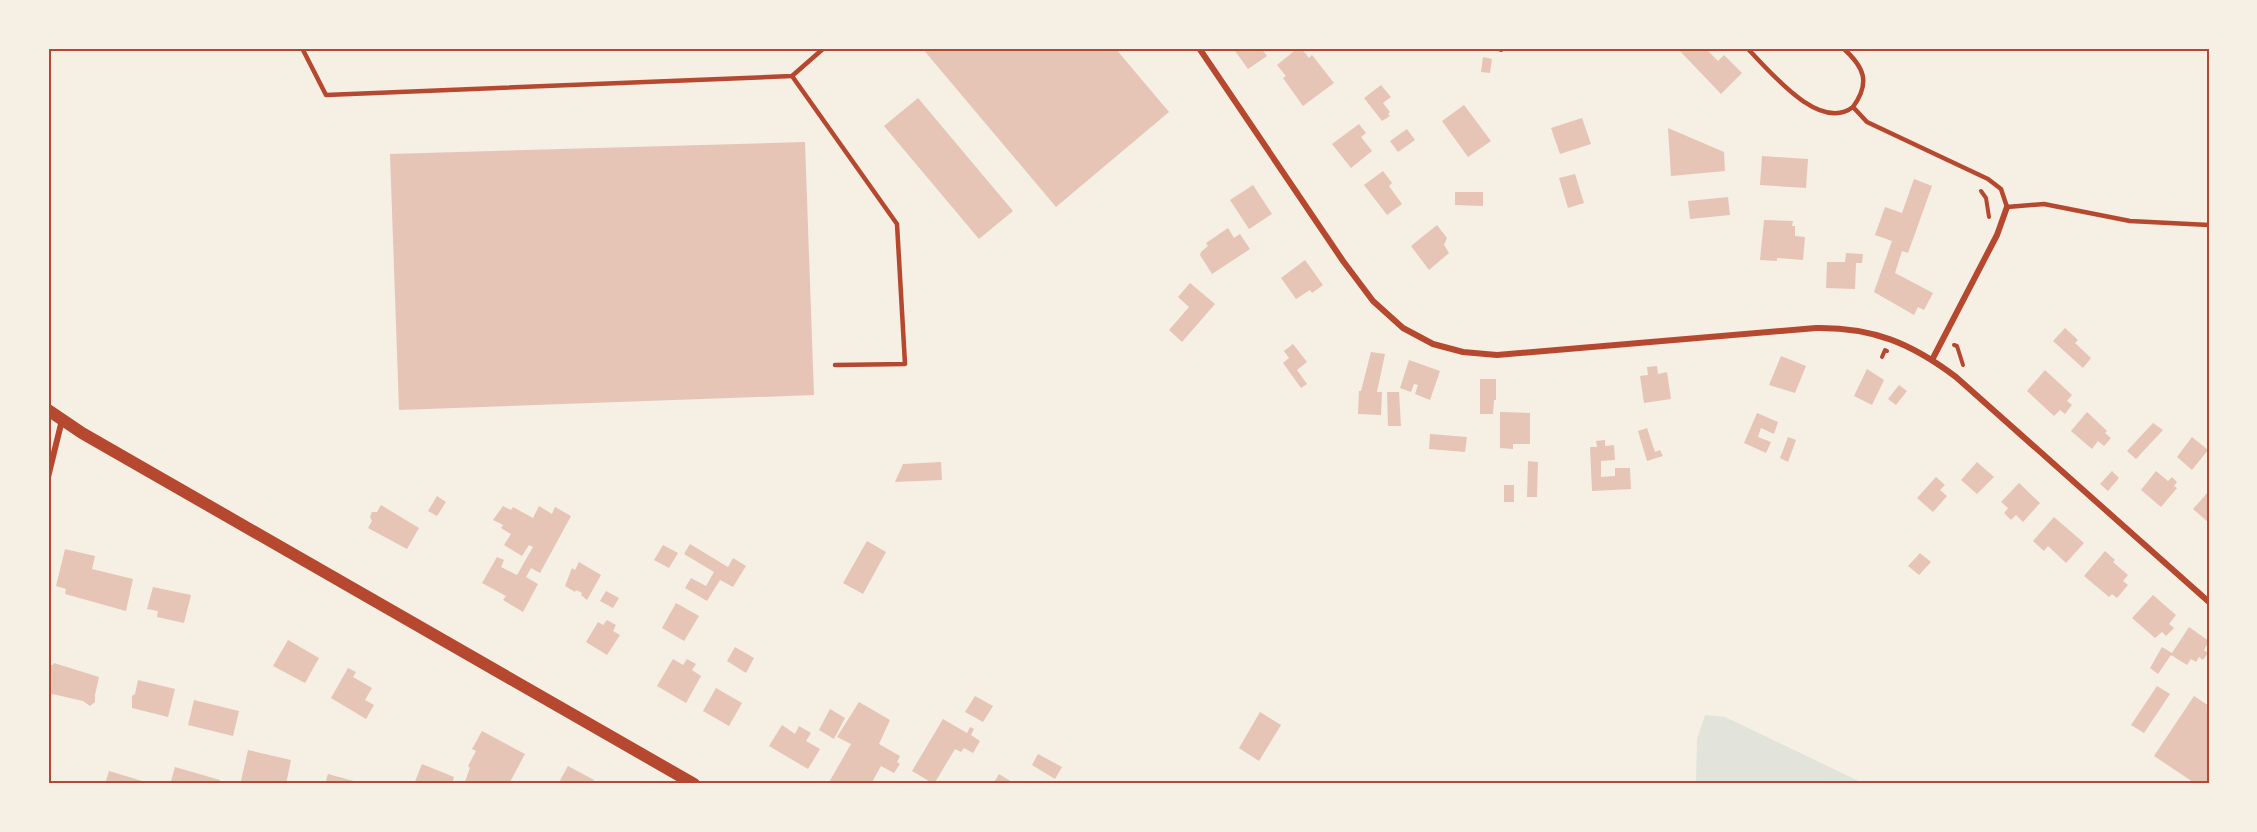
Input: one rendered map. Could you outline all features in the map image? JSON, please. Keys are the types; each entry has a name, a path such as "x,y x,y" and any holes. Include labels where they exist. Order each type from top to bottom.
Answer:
{"main road":[{"path":"48,410 694,784"}],"street":[{"path":"1199,48 1358,281 1389,317 1433,344 1455,351 1497,355 1832,328 1879,334 1908,346 1956,377 2209,602"},
{"path":"1932,360 1998,235 2007,207"},
{"path":"48,477 62,420"},
{"path":"48,435 57,438"}],"lane":[{"path":"302,48 326,94 792,76 824,48"},
{"path":"1747,48 1789,90 1809,104 1834,113 1842,113 1853,107 1861,94 1863,78 1856,61 1843,48"},
{"path":"792,76 897,224 905,364 835,365"},
{"path":"1853,107 1874,127 1988,179 2001,189 2007,207 2044,204 2130,221 2209,225"}],"path":[{"path":"1975,186 1986,198 1989,212 1988,224"},
{"path":"1882,357 1885,350 1892,353"}],"shaded area":[{"path":"1705,715 1725,717 1865,784 1696,784 1697,739"}],"building":[{"path":"922,48 1115,48 1169,112 1056,207"},
{"path":"1233,48 1261,48 1267,56 1248,69"},
{"path":"1301,48 1309,58 1312,55 1334,83 1303,106 1283,78 1286,76 1277,65"},
{"path":"1677,48 1705,48 1718,61 1724,55 1742,73 1721,94"},
{"path":"1483,57 1492,59 1490,73 1481,72"},
{"path":"1381,85 1391,97 1383,103 1390,112 1388,114 1390,116 1382,121 1364,98"},
{"path":"918,98 1013,211 979,239 884,126"},
{"path":"1464,105 1491,141 1468,157 1442,121"},
{"path":"1582,118 1591,144 1560,154 1551,128"},
{"path":"1359,124 1366,133 1361,137 1372,151 1351,168 1332,144"},
{"path":"1668,128 1724,152 1725,171 1671,176"},
{"path":"1407,129 1415,140 1398,152 1390,141"},
{"path":"805,142 814,395 399,410 390,154"},
{"path":"1762,156 1808,159 1806,188 1760,185"},
{"path":"1383,171 1392,183 1389,186 1402,204 1387,215 1364,185"},
{"path":"1575,174 1584,203 1568,208 1559,178"},
{"path":"1914,179 1932,186 1908,253 1902,251 1895,273 1933,293 1924,310 1918,307 1914,315 1874,292 1892,241 1875,235 1885,207 1902,213"},
{"path":"1253,185 1272,214 1249,229 1230,200"},
{"path":"1455,192 1483,192 1483,206 1455,205"},
{"path":"1728,197 1730,215 1690,219 1688,201"},
{"path":"1764,220 1793,221 1795,236 1805,237 1803,260 1777,258 1777,261 1760,260"},
{"path":"1437,225 1447,238 1444,245 1449,253 1429,270 1411,246"},
{"path":"1228,228 1234,238 1240,234 1250,249 1212,274 1200,255 1201,252 1208,246 1206,243"},
{"path":"1846,253 1863,254 1862,263 1856,263 1855,289 1826,288 1827,262 1845,262"},
{"path":"1305,260 1323,285 1312,293 1310,290 1296,299 1281,278"},
{"path":"1190,283 1215,304 1182,342 1169,330 1189,307 1178,297"},
{"path":"2065,328 2078,340 2075,343 2091,358 2083,368 2053,341"},
{"path":"1293,344 1307,362 1297,370 1307,384 1301,388 1283,363 1289,358 1284,351"},
{"path":"1371,352 1385,354 1377,392 1382,392 1381,415 1358,414 1359,391 1361,391"},
{"path":"1781,356 1806,366 1795,393 1769,385"},
{"path":"1409,360 1440,371 1430,400 1415,394 1418,385 1414,384 1411,392 1400,388"},
{"path":"1657,366 1658,374 1667,372 1671,399 1644,403 1640,376 1648,375 1647,367"},
{"path":"1867,369 1884,380 1872,405 1854,396"},
{"path":"2045,370 2072,395 2067,401 2072,405 2065,414 2060,410 2054,416 2027,391"},
{"path":"1480,379 1496,379 1493,414 1480,414"},
{"path":"1899,385 1907,391 1896,405 1888,399"},
{"path":"1387,392 1399,392 1401,426 1388,426"},
{"path":"1500,412 1530,413 1530,444 1513,444 1513,449 1500,448"},
{"path":"2087,412 2107,431 2105,433 2111,438 2104,446 2098,441 2092,449 2071,431"},
{"path":"1757,413 1778,422 1774,434 1761,428 1758,437 1771,442 1766,453 1744,443"},
{"path":"2153,423 2163,430 2136,459 2127,451"},
{"path":"1647,428 1655,452 1660,450 1663,456 1647,461 1638,431"},
{"path":"1430,434 1467,437 1465,452 1429,449"},
{"path":"1788,437 1796,440 1788,462 1780,458"},
{"path":"2192,437 2208,450 2192,470 2177,457"},
{"path":"1605,440 1605,446 1614,445 1615,460 1601,461 1601,477 1615,476 1615,468 1630,468 1631,489 1592,491 1590,447 1597,447 1596,441"},
{"path":"1528,461 1538,462 1537,497 1527,497"},
{"path":"941,462 942,480 895,482 903,464"},
{"path":"1977,462 1994,477 1977,494 1961,480"},
{"path":"2112,471 2119,478 2108,491 2100,484"},
{"path":"2156,471 2168,481 2172,477 2177,482 2174,486 2177,488 2161,507 2141,490"},
{"path":"1936,477 1945,485 1940,490 1947,496 1933,512 1917,498"},
{"path":"2019,483 2040,503 2023,522 2016,515 2011,520 2004,513 2008,508 2001,502"},
{"path":"1504,485 1514,485 1514,502 1504,502"},
{"path":"2209,491 2209,523 2193,509"},
{"path":"437,496 446,502 437,516 428,511"},
{"path":"381,505 419,528 407,549 368,528 372,521 370,517 372,512 377,512"},
{"path":"503,506 511,510 513,507 533,518 539,506 552,514 555,507 571,516 540,573 531,568 526,577 538,584 523,612 503,600 506,596 482,583 497,557 504,560 501,567 517,575 533,547 529,545 522,556 504,545 511,534 501,528 503,525 493,520"},
{"path":"2054,517 2084,543 2066,563 2048,546 2044,551 2033,541"},
{"path":"867,541 886,552 863,594 843,583"},
{"path":"690,544 728,567 733,558 746,566 733,587 720,580 707,601 685,588 691,578 706,586 714,572 684,554"},
{"path":"663,545 678,553 669,568 654,560"},
{"path":"65,549 95,556 92,569 133,579 126,611 65,594 66,589 56,586"},
{"path":"2105,551 2115,560 2113,562 2128,575 2123,581 2128,585 2117,598 2112,594 2109,597 2084,576"},
{"path":"1920,553 1931,562 1919,575 1908,566"},
{"path":"579,562 601,575 587,600 581,595 582,593 565,586 572,568 575,570"},
{"path":"153,587 191,595 184,623 157,617 158,611 147,609"},
{"path":"606,591 619,598 613,608 600,601"},
{"path":"2153,595 2176,615 2169,624 2174,628 2166,636 2162,632 2155,638 2132,618"},
{"path":"676,603 699,616 684,641 662,628"},
{"path":"607,620 616,625 613,631 620,635 607,655 586,642 598,622 603,625"},
{"path":"2189,627 2209,641 2204,650 2208,653 2203,660 2199,657 2196,662 2191,659 2187,665 2171,655 2158,674 2150,668 2162,647 2172,653"},
{"path":"288,640 319,658 305,683 273,666"},
{"path":"735,647 754,658 746,673 727,661"},
{"path":"673,659 683,665 687,659 696,664 692,670 701,676 686,703 657,686"},
{"path":"54,663 99,677 95,702 90,706 83,701 48,693 48,664 53,665"},
{"path":"348,668 356,672 353,677 372,688 365,700 374,705 366,719 331,698"},
{"path":"138,680 175,689 168,717 132,708 132,696 135,694"},
{"path":"2157,686 2170,694 2144,733 2131,725"},
{"path":"716,688 742,703 729,726 703,711"},
{"path":"975,696 993,706 983,722 965,712"},
{"path":"2194,696 2209,706 2209,784 2196,784 2154,756"},
{"path":"194,700 239,711 233,736 188,725"},
{"path":"859,702 890,720 879,744 900,756 897,762 900,764 894,773 881,766 871,784 828,784 851,744 837,737"},
{"path":"830,709 845,718 834,739 819,730"},
{"path":"1260,712 1281,725 1259,761 1239,748"},
{"path":"943,719 967,733 970,727 974,729 971,735 980,741 973,753 964,748 961,752 955,749 934,784 912,771"},
{"path":"782,725 795,734 799,726 811,733 806,741 820,749 808,769 769,746"},
{"path":"482,731 525,754 509,784 464,784 470,768 468,766 476,751 472,749"},
{"path":"248,750 291,760 286,784 254,784 241,781"},
{"path":"1038,754 1062,767 1055,779 1032,765"},
{"path":"422,764 454,777 452,784 414,784"},
{"path":"568,766 594,780 592,784 558,784"},
{"path":"175,767 220,780 219,784 182,784 171,781"},
{"path":"109,771 149,783 149,784 105,784"},
{"path":"328,774 361,783 325,784"},
{"path":"999,774 1015,784 993,784"}]}
